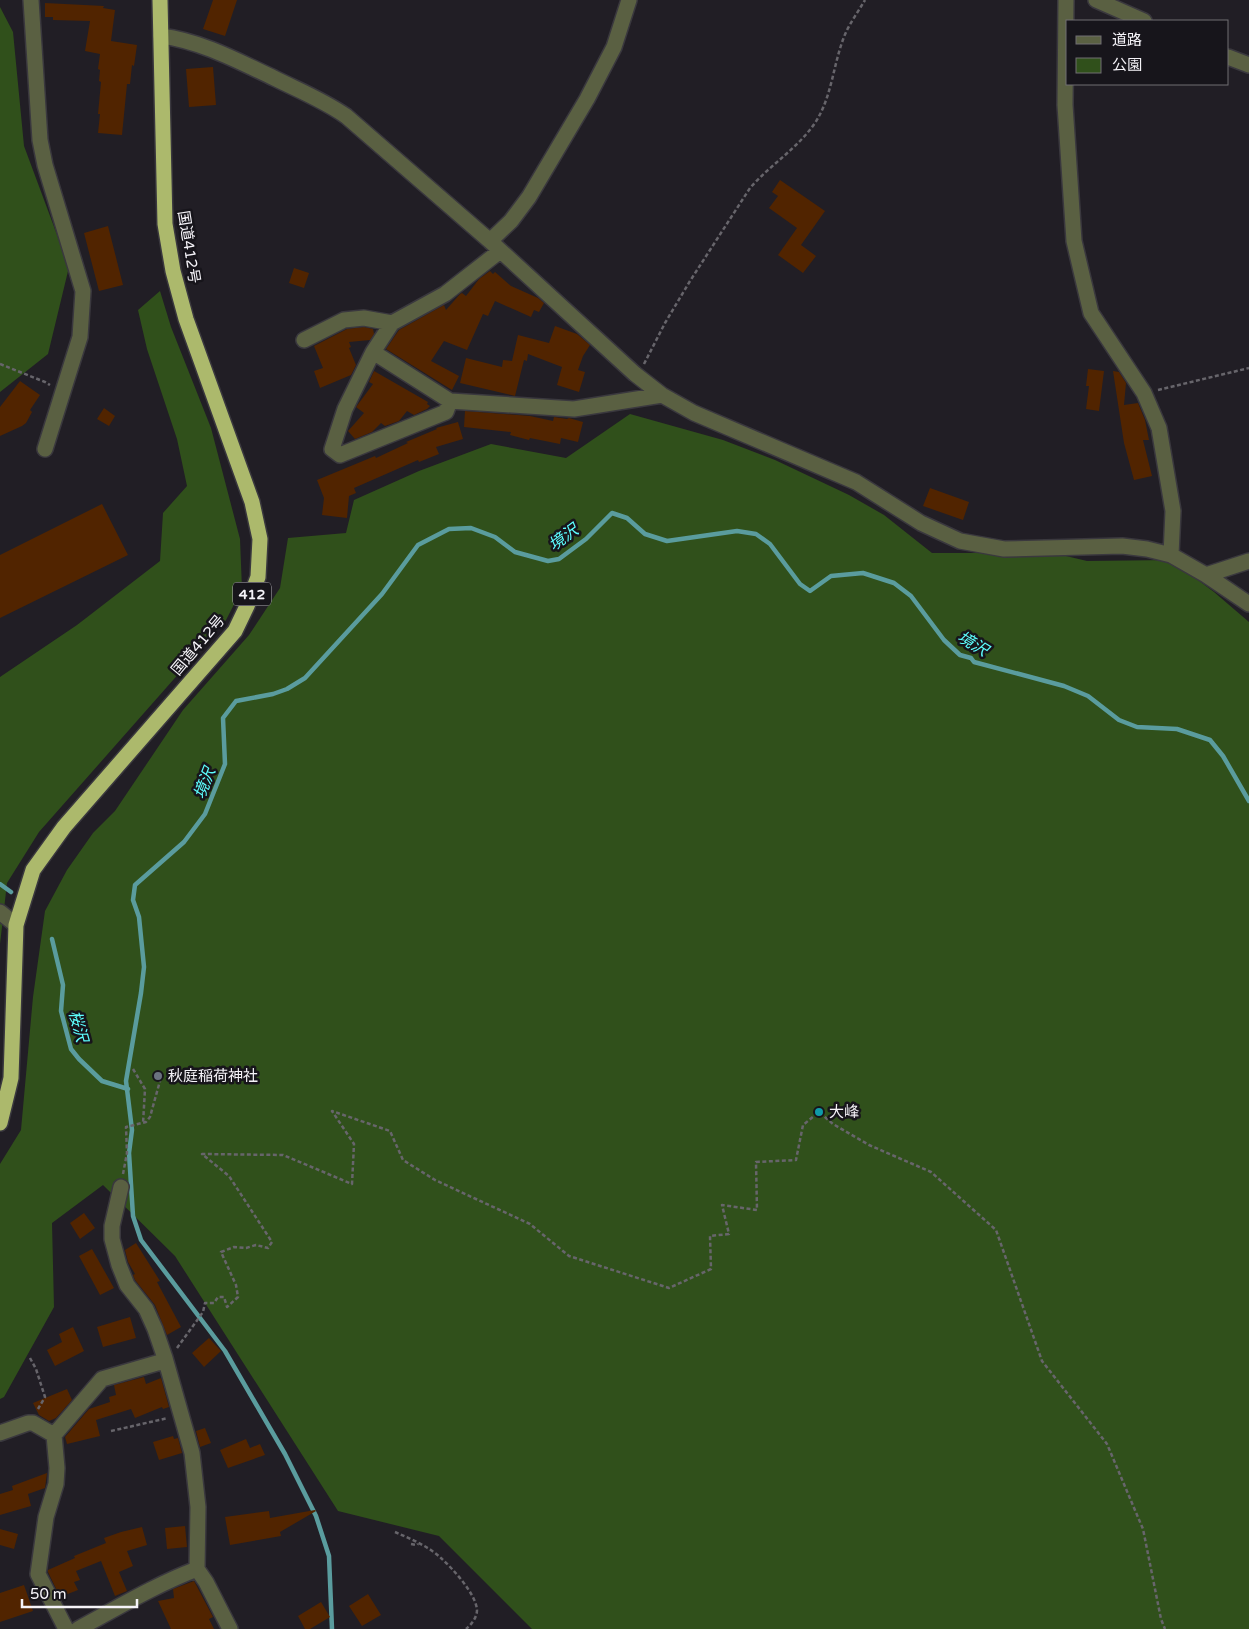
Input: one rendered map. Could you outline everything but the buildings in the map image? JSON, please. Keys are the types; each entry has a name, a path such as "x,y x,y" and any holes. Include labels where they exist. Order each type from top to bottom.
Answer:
{"highway":[{"name":"国道412号","path":"0,1123 11,1078 16,926 34,870 64,827 235,631 258,577 260,539 252,502 186,319 173,271 165,224 160,0"}],"street":[{"path":"31,0 40,140 45,165 83,291 80,337 45,449"},
{"path":"450,401 446,412 340,455 332,449 345,409 373,352 392,323 445,294 495,246 529,197 587,99 614,47 629,0"},
{"path":"1066,0 1065,106 1074,241 1091,313 1144,393 1159,428 1173,511 1171,556"},
{"path":"1096,0 1142,20"},
{"path":"161,36 178,38 207,48 330,105 346,116 495,246 635,374 662,395 694,413 856,482 921,523 960,541 1004,549 1122,546 1147,549 1171,556 1206,575 1249,604"},
{"path":"1229,56 1249,65"},
{"path":"304,340 344,320 364,318 392,323"},
{"path":"373,352 450,401 574,409 662,395"},
{"path":"1206,575 1249,561"},
{"path":"0,912 16,926"},
{"path":"121,1187 112,1226 112,1239 127,1285 146,1309 166,1362 192,1453 198,1507 197,1569 206,1582 230,1629"},
{"path":"66,1629 38,1574 46,1517 56,1484 57,1468 54,1435 102,1379 166,1362"},
{"path":"0,1433 32,1423 54,1435"},
{"path":"78,1629 132,1599 180,1575 197,1569"}],"path":[{"path":"635,374 646,362 665,323 750,188 801,141 815,122 827,101 844,37 865,0"},
{"path":"0,364 63,390"},
{"path":"1144,393 1249,368"},
{"path":"133,1069 146,1089 142,1125"},
{"path":"121,1187 128,1153 126,1127 142,1125 150,1118 160,1081"},
{"path":"176,1349 203,1312 205,1303 214,1303 218,1297 224,1297 227,1307 238,1296 236,1285 221,1252 234,1247 246,1248 256,1245 268,1248 272,1242 229,1176 202,1154 283,1155 352,1184 354,1144 332,1111 390,1130 403,1160 435,1180 530,1224 569,1256 669,1288 711,1269 710,1236 729,1234 722,1205 757,1210 756,1162 796,1160 803,1124 818,1112 833,1124 869,1145 931,1172 996,1230 1042,1361 1107,1444 1143,1530 1161,1619 1165,1629"},
{"path":"30,1358 36,1369 45,1397 33,1416 32,1423"},
{"path":"111,1431 182,1415"},
{"path":"396,1532 442,1558 463,1583 474,1600 477,1611 474,1622 466,1629"},
{"path":"411,1544 417,1546 419,1544"}],"green space":[{"path":"0,7 13,32 24,146 69,267 48,354 0,392"},
{"path":"160,291 171,327 211,428 240,539 242,589 226,620 39,832 7,883 0,944 0,677 77,625 160,561 163,513 187,486 177,439 147,349 138,310"},
{"path":"630,414 723,440 775,460 849,495 884,515 932,553 1045,551 1087,561 1171,560 1214,592 1249,622 1249,1629 532,1629 439,1536 338,1511 175,1256 103,1185 52,1223 54,1307 4,1397 0,1399 0,1164 21,1130 33,997 45,911 67,870 93,833 115,811 183,710 249,635 280,588 288,538 346,533 354,500 419,471 491,444 566,458"}],"waterway":[{"name":"境沢","path":"332,1629 329,1556 316,1516 285,1454 225,1351 141,1240 133,1216 129,1153 132,1130 126,1081 144,967 139,917 133,900 135,885 184,842 205,814 225,764 223,718 236,701 273,694 287,689 305,678 382,594 418,545 449,529 471,528 495,537 515,552 548,561 559,559 586,539 612,513 627,518 645,534 667,541 737,531 756,534 770,544 800,584 810,591 831,576 863,573 894,583 911,596 944,640 960,655 971,658 974,662 1064,686 1088,696 1119,720 1137,727 1177,729 1210,740 1223,756 1249,801"},
{"name":"桜沢","path":"0,884 11,892"},
{"name":"桜沢","path":"52,939 63,985 61,1011 71,1049 102,1081 128,1089"}],"place":[{"name":"秋庭稲荷神社","path":"158,1076"},
{"name":"大峰","path":"819,1112"}]}
